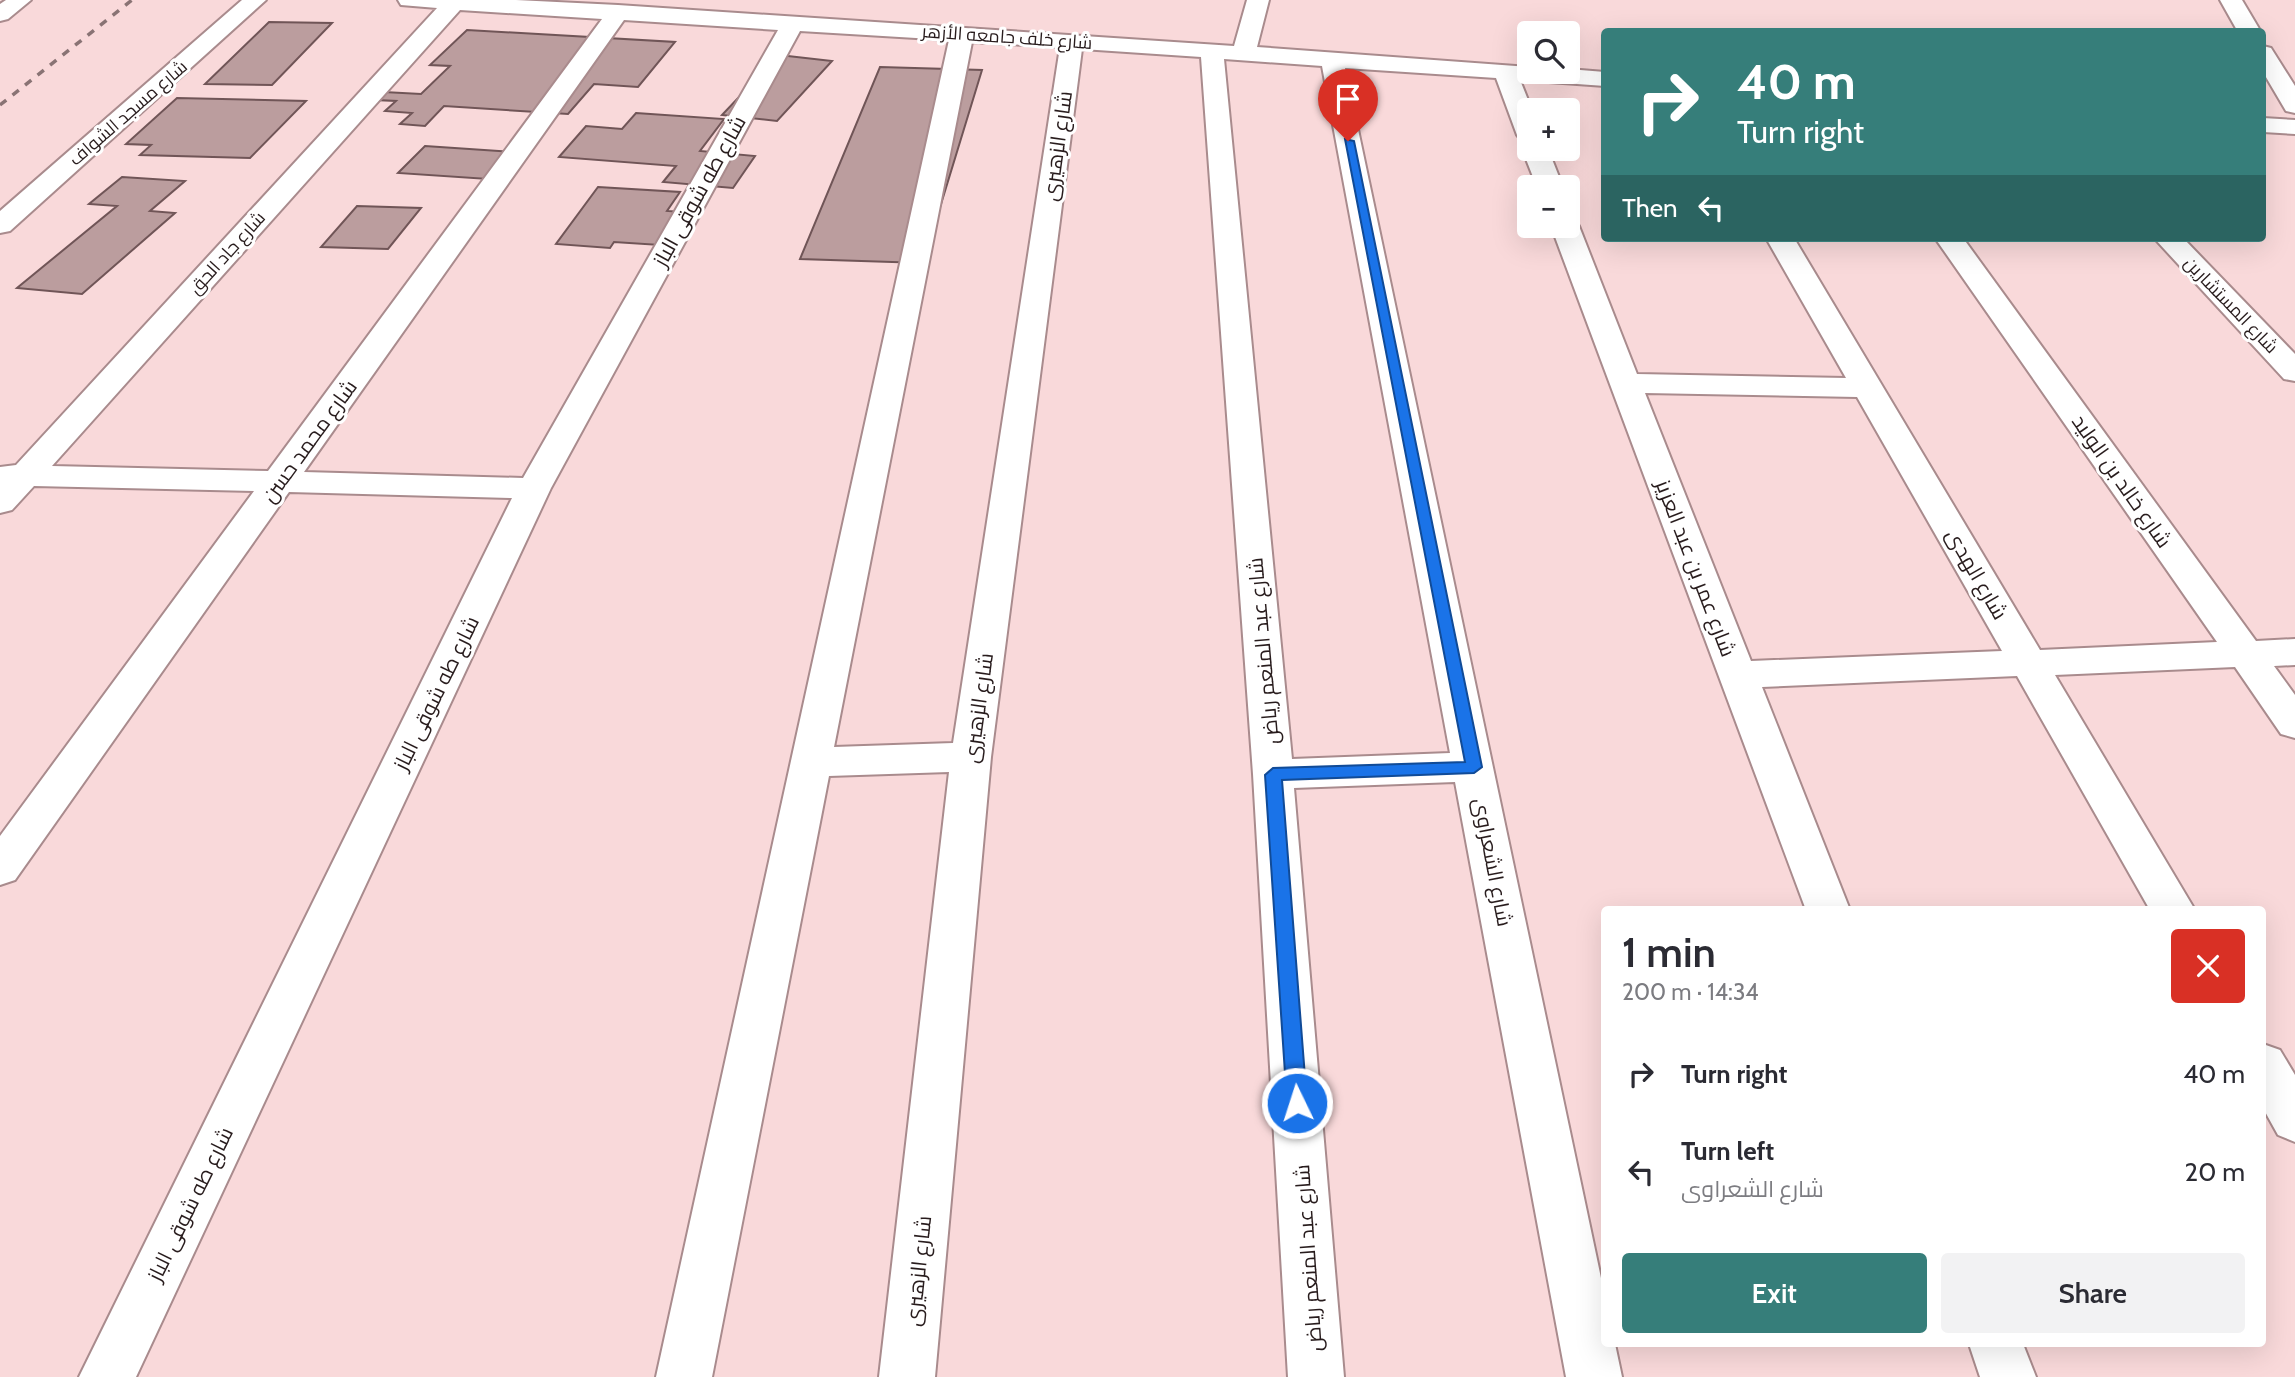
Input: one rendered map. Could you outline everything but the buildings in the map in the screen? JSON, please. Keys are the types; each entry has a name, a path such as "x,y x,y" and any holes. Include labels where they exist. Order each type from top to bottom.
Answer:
{"street":[{"path":"0,14 20,0"},
{"name":"شارع مسجد الشواف","path":"0,225 255,0"},
{"name":"شارع خلف جامعه الأزهر","path":"409,0 1072,41 1601,79"},
{"name":"شارع عبد المنعم رياض","path":"1258,0 1228,52 1273,775 1316,1377"},
{"path":"2231,0 2248,28"},
{"name":"شارع جاد الحق","path":"0,503 13,475 454,3"},
{"path":"883,29 901,6"},
{"name":"شارع محمد حسن","path":"0,868 618,12"},
{"name":"شارع طه شوقى الباز","path":"107,1377 534,488 793,23"},
{"path":"684,1377 962,34"},
{"name":"شارع الزهيرى","path":"907,1377 971,757 1072,41"},
{"path":"2266,58 2295,106"},
{"name":"شارع الشعراوى","path":"1332,60 1594,1377"},
{"path":"1505,72 1517,102"},
{"path":"2266,125 2295,127"},
{"name":"شارع عمر بن عبد العزيز","path":"1569,238 1826,906"},
{"name":"شارع الهدى","path":"1782,242 2170,906"},
{"name":"شارع خالد بن الوليد","path":"1952,242 2295,724"},
{"name":"شارع المستشارين","path":"2172,242 2295,372"},
{"path":"1625,383 1868,388"},
{"path":"13,475 534,488"},
{"path":"1737,675 2295,652"},
{"path":"812,762 971,757"},
{"path":"1273,775 1474,767"},
{"path":"2266,1069 2295,1120"},
{"path":"1997,1347 2008,1377"}],"railway":[{"path":"0,105 132,0"}],"route":[{"path":"1297,1103 1273,775 1474,767 1348,141"}]}
